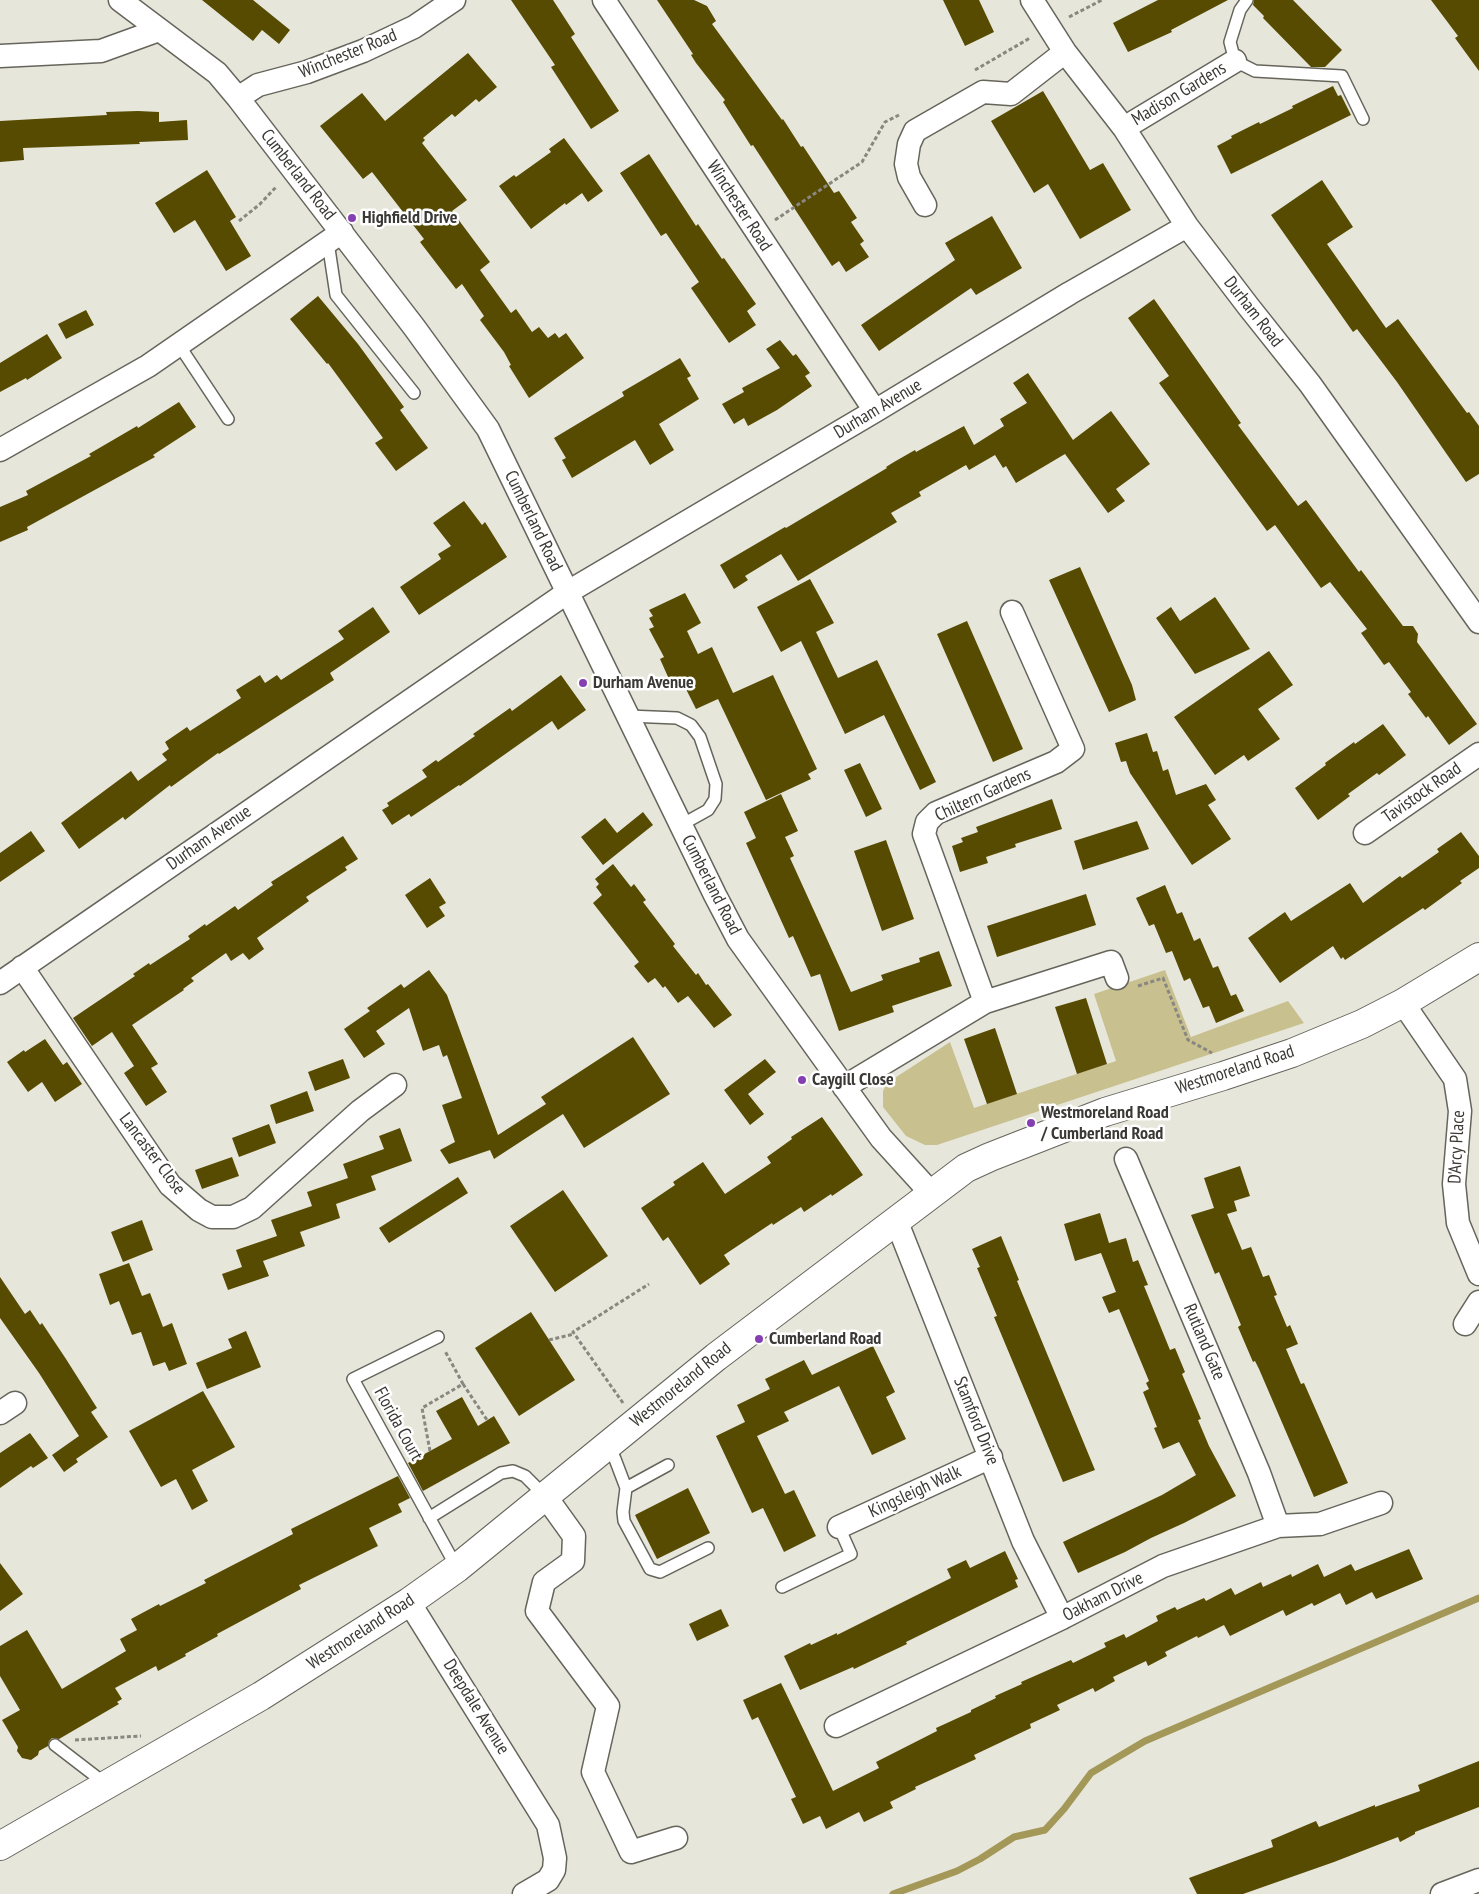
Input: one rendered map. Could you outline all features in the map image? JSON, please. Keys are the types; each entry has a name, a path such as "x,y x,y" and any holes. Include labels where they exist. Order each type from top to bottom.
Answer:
{"main road":[{"name":"Westmoreland Road","path":"0,1846 261,1696 409,1602 457,1568 546,1497 716,1357 966,1168 1105,1112 1292,1053 1362,1024 1403,1003 1479,958"}],"street":[{"name":"Cumberland Road","path":"120,0 217,73 293,170 335,237 414,327 488,429 738,939 881,1138 931,1193"},
{"name":"Winchester Road","path":"238,98 258,85 307,72 363,51 414,27 454,0"},
{"name":"Winchester Road","path":"604,0 875,411"},
{"name":"Durham Road","path":"1032,0 1065,52 1124,128 1187,226 1310,384 1479,622"},
{"path":"0,56 101,51 159,30"},
{"path":"925,204 909,177 906,164 909,144 915,131 983,92 1011,94 1065,52"},
{"name":"Madison Gardens","path":"1124,128 1235,61"},
{"name":"Durham Avenue","path":"0,983 568,592 875,411 1070,293 1187,226"},
{"path":"0,450 148,366 335,237"},
{"name":"Chiltern Gardens","path":"985,1002 924,834 927,822 936,814 1056,762 1073,749 1012,612"},
{"name":"Tavistock Road","path":"1365,833 1479,754"},
{"path":"844,1087 985,1002 1111,962 1117,978"},
{"name":"Lancaster Close","path":"22,967 170,1185 200,1210 212,1217 233,1217 252,1208 360,1111 394,1085"},
{"name":"D'Arcy Place","path":"1403,1003 1455,1079 1460,1111 1454,1184 1458,1222 1479,1274"},
{"name":"Rutland Gate","path":"1126,1159 1259,1473 1278,1526"},
{"name":"Stamford Drive","path":"896,1220 1023,1541 1062,1618"},
{"path":"1465,1324 1479,1302"},
{"name":"Kingsleigh Walk","path":"839,1527 991,1457"},
{"path":"546,1497 574,1536 573,1561 544,1582 537,1611 608,1706 593,1772 631,1852 676,1838"},
{"name":"Oakham Drive","path":"836,1726 1062,1618 1163,1566 1278,1526 1320,1524 1381,1503"},
{"name":"Deepdale Avenue","path":"409,1602 548,1825 553,1842 554,1870 548,1880 524,1894"},
{"path":"1442,1894 1479,1880"}],"lane":[{"path":"1247,0 1240,10 1230,42 1235,61 1255,71 1342,76 1363,119"},
{"path":"335,237 336,295 414,393"},
{"path":"179,344 228,419"},
{"path":"628,716 677,718 691,725 700,737 715,778 717,792 708,810 681,825"},
{"name":"Florida Court","path":"438,1337 353,1379 457,1568"},
{"path":"608,1445 626,1488 624,1521 650,1569 660,1572 708,1548"},
{"path":"626,1488 668,1465"},
{"path":"429,1518 500,1473 513,1471 525,1476 546,1497"},
{"path":"782,1587 851,1554 839,1527"},
{"path":"55,1745 107,1785"}],"path":[{"path":"239,221 260,204 293,170"},
{"path":"1117,978 1122,992 1163,978 1188,1040 1211,1052 1224,1076"},
{"path":"549,1340 574,1334 573,1332 649,1284"},
{"path":"574,1334 636,1422"},
{"path":"438,1337 463,1384 487,1420"},
{"path":"430,1451 422,1408 463,1384"},
{"path":"55,1745 64,1737 73,1740 150,1736"}],"shaded area":[{"path":"1165,970 1191,1037 1288,1001 1304,1023 937,1145 925,1145 906,1136 883,1107 883,1091 887,1083 950,1042 974,1108 1116,1061 1094,994"}],"building":[{"path":"202,0 253,0 290,30 279,44 262,30 253,41"},
{"path":"511,0 553,0 575,34 571,37 619,111 591,129 551,67 555,65"},
{"path":"657,0 694,0 707,6 716,21 712,24 783,119 801,147 803,146 834,193 839,191 857,218 851,222 864,241 860,244 869,257 846,272 839,261 832,266 753,145 751,146 723,102 725,100 696,63 691,55 693,54"},
{"path":"943,0 979,0 994,32 965,46"},
{"path":"1158,0 1228,0 1171,30 1172,32 1128,52 1113,23"},
{"path":"1254,0 1293,0 1342,50 1325,67 1311,67 1263,18 1264,16 1253,5"},
{"path":"1431,0 1479,0 1479,71 1455,38 1458,36"},
{"path":"468,53 497,87 479,102 476,99 455,117 452,114 423,138 425,140 422,143 467,200 452,211 490,262 480,270 511,313 516,309 532,332 539,327 548,338 555,333 559,338 566,333 584,358 529,398 509,366 511,365 504,352 480,320 484,316 462,284 456,289 420,242 424,239 372,172 363,179 320,126 362,93 385,121"},
{"path":"1333,86 1338,96 1341,95 1351,115 1231,174 1217,146 1232,138 1231,136 1293,108 1292,106"},
{"path":"1043,91 1090,170 1103,163 1131,210 1080,239 1048,184 1034,193 991,121"},
{"path":"106,112 159,112 159,122 187,120 188,140 139,142 140,144 23,148 24,160 0,162 0,121 107,115"},
{"path":"564,138 603,191 588,202 582,193 566,205 565,203 531,229 499,186 514,175 516,177 551,152 549,149"},
{"path":"649,154 696,226 698,224 756,304 747,311 756,325 729,343 691,288 699,282 666,233 661,236 620,173"},
{"path":"207,170 236,217 230,221 251,256 226,271 195,220 174,233 155,203"},
{"path":"1322,180 1353,227 1327,244 1386,328 1398,319 1467,413 1469,412 1479,426 1479,474 1466,482 1397,382 1357,329 1353,332 1271,215"},
{"path":"992,216 1022,268 976,295 971,288 879,351 861,325 955,260 945,243"},
{"path":"318,296 358,344 404,407 400,410 428,448 396,471 375,443 383,438 328,363 290,319"},
{"path":"1154,299 1241,423 1238,425 1298,506 1306,500 1359,572 1361,570 1403,626 1413,626 1418,634 1417,642 1477,724 1449,745 1428,716 1426,718 1408,694 1411,692 1389,662 1384,665 1361,633 1367,629 1330,582 1321,588 1275,525 1267,531 1159,383 1169,376 1128,318"},
{"path":"86,310 94,325 66,339 58,324"},
{"path":"47,334 62,358 27,380 26,378 0,392 0,363"},
{"path":"780,340 793,356 796,354 810,373 805,376 812,386 777,410 748,426 744,418 734,424 722,404 744,392 742,388 780,368 766,349"},
{"path":"680,358 691,376 687,378 699,399 659,424 674,450 650,465 635,440 572,478 562,460 566,458 554,438 624,396 622,392"},
{"path":"1028,373 1073,440 1111,411 1150,464 1116,489 1125,501 1108,513 1065,454 1016,483 1006,466 1003,468 995,455 969,470 966,465 919,492 921,496 891,513 897,522 798,581 781,554 745,576 748,580 734,589 720,565 786,528 915,450 916,452 964,426 974,445 1004,426 1000,419 1027,403 1013,383"},
{"path":"179,402 196,427 153,455 155,457 27,527 28,530 0,542 0,507 28,495 26,491 91,456 89,454 137,426 138,428"},
{"path":"464,501 482,525 485,522 507,557 419,615 400,587 441,559 438,554 451,546 433,523"},
{"path":"1080,567 1132,685 1136,700 1109,712 1049,580"},
{"path":"810,579 834,623 816,632 838,678 877,660 936,782 920,790 884,715 845,734 801,641 781,652 757,607"},
{"path":"685,593 701,623 687,631 698,654 712,647 733,693 773,675 817,769 808,774 811,779 766,800 718,699 696,709 683,683 673,688 660,659 664,657 649,629 654,627 649,618 653,616 649,610"},
{"path":"1215,597 1250,649 1195,674 1156,618 1171,607 1180,621"},
{"path":"373,607 390,632 330,673 334,680 218,753 171,787 170,785 125,820 123,817 79,849 61,823 131,771 138,781 167,760 162,754 169,749 165,742 187,727 190,731 241,698 236,690 260,675 265,683 277,675 281,680 344,639 338,631"},
{"path":"967,621 1023,749 993,762 937,634"},
{"path":"1269,651 1293,685 1258,709 1280,739 1248,761 1244,755 1215,775 1174,717"},
{"path":"561,675 586,710 558,730 552,721 460,786 411,817 409,814 392,825 382,810 389,806 387,803 427,777 422,770 436,760 438,762 475,736 473,734 510,708 512,711"},
{"path":"1383,724 1406,755 1379,775 1377,773 1348,794 1350,796 1318,820 1295,788 1326,765 1325,763"},
{"path":"1147,733 1153,752 1157,751 1163,771 1168,769 1176,795 1206,784 1216,800 1208,805 1231,839 1192,865 1130,773 1126,761 1121,762 1115,743"},
{"path":"860,763 882,809 866,817 844,770"},
{"path":"781,794 798,831 785,837 794,856 790,858 851,992 883,980 881,975 920,962 919,958 939,951 952,986 892,1006 894,1012 839,1031 820,974 811,977 793,936 789,938 746,843 756,838 744,812"},
{"path":"1052,799 1062,829 1015,844 1016,847 986,857 988,863 960,872 952,846 963,842 961,838 978,832 976,827"},
{"path":"643,812 653,825 603,865 581,837 605,818 617,833"},
{"path":"1137,821 1149,849 1083,870 1074,841"},
{"path":"31,831 45,851 0,882 0,853"},
{"path":"1461,832 1479,856 1479,868 1425,910 1423,908 1345,960 1343,957 1341,959 1333,946 1280,983 1248,938 1285,912 1291,921 1350,883 1363,903 1400,876 1402,878 1439,852 1437,849"},
{"path":"343,836 358,859 345,867 347,870 306,897 309,901 257,938 264,949 249,960 243,953 231,961 226,953 191,978 194,981 184,990 132,1025 158,1064 151,1068 167,1092 146,1106 124,1073 134,1066 112,1032 92,1046 73,1018 135,976 133,974 149,963 150,965 190,939 188,936 205,924 206,926 235,906 238,910 273,885 271,882"},
{"path":"886,840 914,919 882,931 854,851"},
{"path":"613,864 631,887 634,884 646,900 643,902 675,944 673,946 696,975 698,973 706,985 708,984 732,1015 714,1028 688,996 678,1003 665,986 663,988 655,978 648,983 634,966 639,962 593,903 602,895 596,887 599,884 595,879"},
{"path":"430,878 446,903 439,907 445,916 427,928 405,895"},
{"path":"1165,885 1177,914 1182,912 1194,941 1200,938 1213,968 1218,966 1231,996 1236,994 1244,1011 1216,1023 1209,1006 1203,1008 1190,978 1184,981 1172,951 1166,953 1154,924 1149,926 1136,898"},
{"path":"1086,894 1096,925 997,957 987,926"},
{"path":"429,970 447,995 498,1135 546,1104 541,1097 633,1037 670,1094 584,1148 563,1114 494,1159 490,1150 449,1164 440,1150 455,1142 442,1105 462,1098 447,1055 443,1057 439,1045 423,1051 409,1008 376,1031 385,1044 364,1058 344,1029 370,1011 367,1008 401,984 404,988"},
{"path":"1086,998 1107,1064 1077,1074 1055,1007"},
{"path":"995,1028 1017,1094 987,1104 964,1039"},
{"path":"45,1039 63,1065 67,1062 82,1084 55,1102 42,1082 28,1092 7,1062"},
{"path":"343,1059 350,1078 315,1091 308,1072"},
{"path":"765,1059 776,1072 748,1094 764,1114 750,1125 724,1090"},
{"path":"307,1091 314,1111 276,1124 270,1105"},
{"path":"822,1117 863,1175 804,1212 801,1207 773,1225 772,1223 724,1255 730,1264 700,1285 668,1237 663,1241 641,1208 675,1185 673,1182 703,1162 725,1194 771,1163 767,1157 792,1139 791,1137"},
{"path":"269,1124 276,1143 239,1157 232,1138"},
{"path":"400,1128 412,1161 371,1176 376,1190 336,1204 340,1218 300,1232 305,1246 263,1261 269,1276 228,1290 222,1274 242,1267 236,1250 277,1236 271,1220 312,1206 307,1192 348,1178 343,1164 384,1149 379,1136"},
{"path":"232,1157 239,1176 202,1189 195,1170"},
{"path":"1240,1166 1250,1196 1234,1201 1237,1211 1227,1214 1242,1250 1251,1247 1263,1277 1269,1275 1277,1295 1274,1296 1287,1327 1290,1325 1298,1344 1286,1349 1301,1384 1304,1383 1348,1483 1314,1497 1259,1369 1255,1361 1253,1362 1238,1327 1241,1325 1219,1272 1215,1274 1191,1215 1214,1208 1204,1178"},
{"path":"458,1177 468,1193 389,1243 379,1228"},
{"path":"563,1190 608,1256 555,1292 510,1226"},
{"path":"1100,1213 1109,1243 1126,1238 1133,1262 1138,1260 1148,1285 1144,1286 1170,1350 1175,1348 1185,1372 1182,1374 1201,1419 1198,1420 1209,1446 1236,1496 1125,1552 1078,1573 1063,1542 1162,1495 1196,1475 1179,1442 1163,1449 1154,1428 1157,1427 1143,1392 1149,1389 1146,1383 1149,1381 1119,1309 1109,1313 1102,1297 1116,1292 1101,1253 1075,1261 1064,1224"},
{"path":"142,1220 153,1250 123,1262 111,1232"},
{"path":"1001,1236 1019,1280 1017,1281 1095,1470 1063,1482 994,1317 997,1316 977,1268 980,1267 972,1249"},
{"path":"129,1263 142,1296 150,1293 163,1327 172,1323 187,1364 169,1371 165,1362 153,1366 141,1332 132,1335 119,1301 110,1305 99,1274"},
{"path":"0,1277 25,1314 30,1310 40,1325 42,1323 97,1408 91,1412 108,1437 76,1459 78,1462 64,1472 52,1455 79,1436 39,1373 0,1318"},
{"path":"531,1312 575,1380 519,1416 475,1348"},
{"path":"246,1331 261,1367 207,1389 196,1363 232,1348 228,1339"},
{"path":"873,1346 895,1392 886,1397 906,1439 872,1455 839,1386 784,1412 789,1421 757,1436 785,1494 794,1490 816,1536 784,1552 763,1508 752,1513 716,1436 745,1422 737,1405 770,1389 765,1379 804,1360 812,1375"},
{"path":"203,1391 235,1447 192,1470 208,1501 192,1510 176,1479 161,1487 129,1431"},
{"path":"462,1397 478,1426 494,1416 510,1443 423,1491 408,1463 452,1439 436,1411"},
{"path":"30,1433 48,1458 33,1468 31,1466 0,1488 0,1453"},
{"path":"398,1476 410,1498 398,1504 402,1512 369,1528 378,1546 299,1585 301,1589 217,1634 218,1636 185,1654 186,1656 158,1671 156,1666 115,1688 122,1699 117,1702 119,1704 59,1739 52,1738 48,1746 39,1751 38,1755 31,1760 22,1758 17,1751 18,1747 2,1720 20,1710 0,1676 0,1646 27,1630 62,1689 126,1651 120,1639 137,1630 131,1619 206,1583 204,1580 293,1534 291,1529"},
{"path":"688,1488 710,1533 657,1559 635,1515"},
{"path":"1409,1549 1423,1579 1376,1599 1372,1592 1346,1605 1340,1593 1314,1606 1312,1603 1286,1616 1283,1610 1230,1636 1224,1625 1198,1638 1197,1636 1165,1652 1167,1656 1148,1666 1146,1661 1113,1677 1115,1681 1095,1692 1093,1688 1057,1705 1060,1710 1030,1724 1031,1728 974,1755 976,1759 915,1787 916,1789 890,1802 893,1808 864,1822 859,1812 826,1829 820,1816 803,1824 791,1799 796,1797 758,1717 752,1720 743,1700 781,1683 833,1791 879,1768 876,1762 937,1731 936,1728 971,1712 971,1710 996,1698 995,1696 1022,1684 1021,1682 1071,1660 1073,1663 1106,1647 1104,1643 1124,1634 1126,1638 1158,1621 1156,1616 1175,1607 1177,1610 1204,1598 1206,1601 1231,1588 1235,1595 1261,1582 1263,1587 1291,1574 1292,1577 1318,1564 1324,1577 1351,1564 1355,1571"},
{"path":"1005,1551 1018,1579 1015,1580 1018,1587 906,1642 907,1644 854,1669 853,1667 800,1690 784,1656 810,1643 811,1645 837,1633 837,1635 951,1578 947,1569 966,1560 970,1568"},
{"path":"0,1563 23,1594 0,1611"},
{"path":"721,1609 729,1626 697,1641 689,1624"},
{"path":"1479,1761 1479,1807 1415,1832 1415,1834 1400,1842 1398,1837 1243,1894 1197,1894 1189,1878 1273,1847 1271,1840 1316,1821 1319,1827 1375,1805 1375,1807 1420,1791 1418,1785"}],"waterway":[{"path":"893,1894 957,1871 1014,1837 1045,1830 1064,1809 1091,1773 1145,1741 1479,1598"}],"place":[{"name":"Highfield Drive","path":"352,218"},
{"name":"Durham Avenue","path":"583,683"},
{"name":"Caygill Close","path":"802,1080"},
{"name":"Westmoreland Road / Cumberland Road","path":"1031,1123"},
{"name":"Cumberland Road","path":"759,1339"}]}
